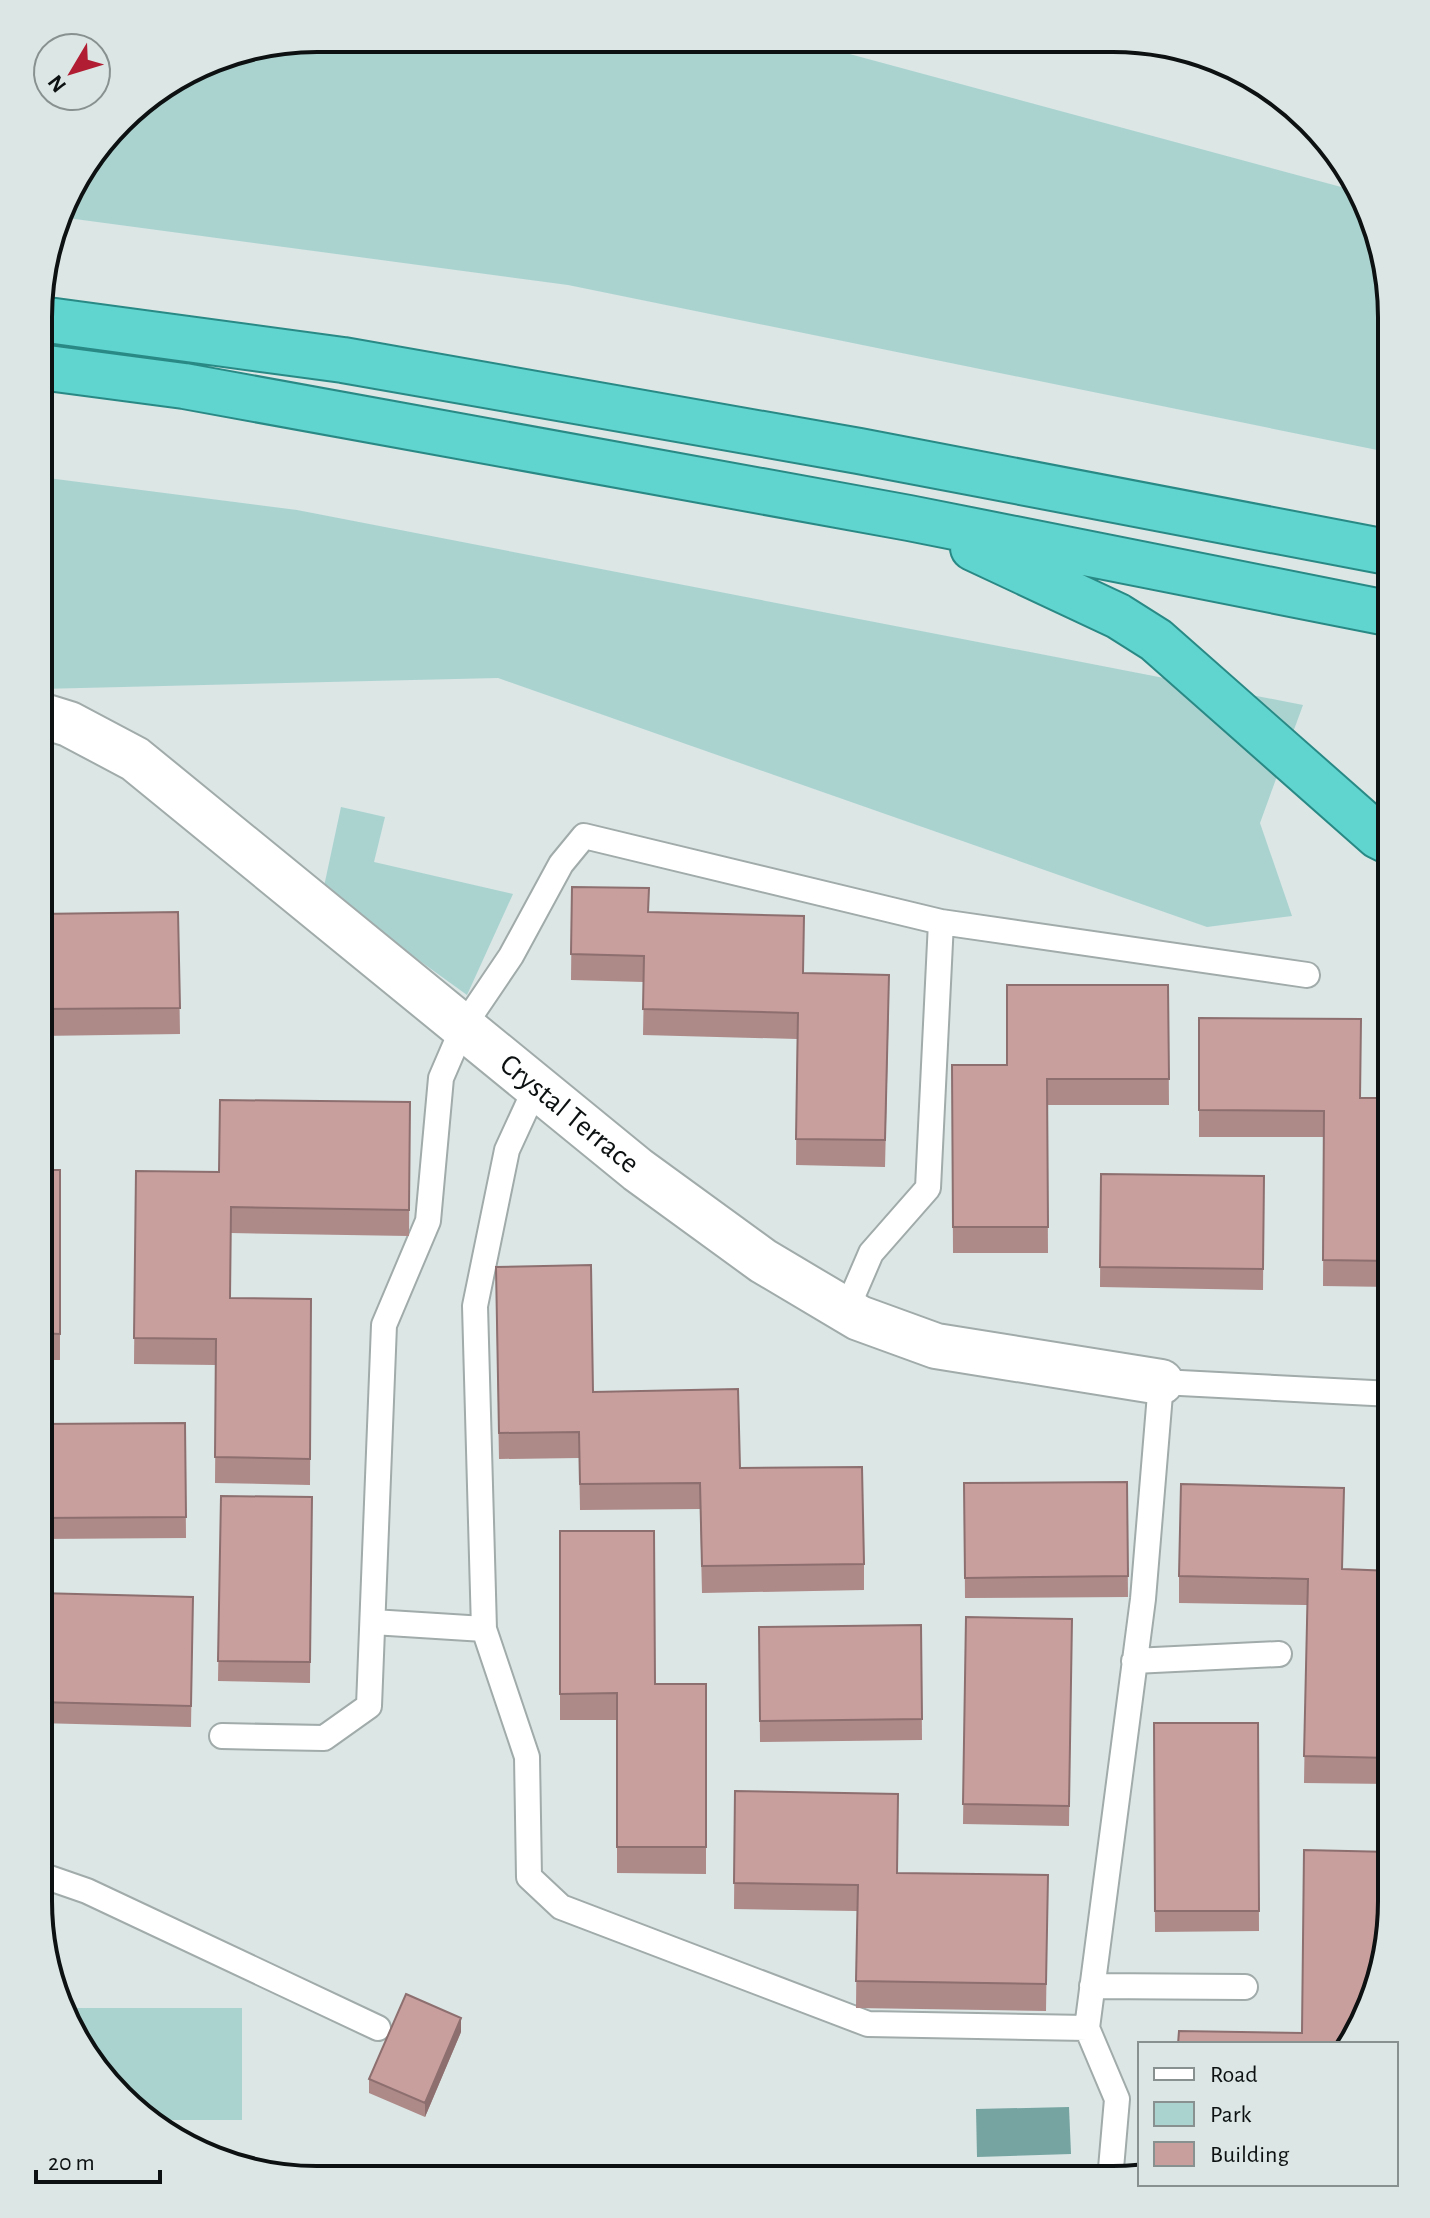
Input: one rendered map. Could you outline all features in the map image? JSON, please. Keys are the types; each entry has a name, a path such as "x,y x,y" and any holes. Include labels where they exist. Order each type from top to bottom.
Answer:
{"highway":[{"path":"52,321 359,363 859,451 1378,550"},
{"path":"52,369 184,386 909,518 1378,611"},
{"path":"909,518 1118,616 1156,640 1378,835"}],"street":[{"name":"Crystal Terrace","path":"52,719 69,724 135,759 638,1170 763,1261 846,1311 936,1346 1161,1382"}],"lane":[{"path":"222,1736 324,1738 369,1706 384,1325 428,1221 441,1078 463,1027 511,956 561,864 584,836 941,922 1307,975"},
{"path":"846,1311 871,1253 928,1188 941,922"},
{"path":"536,1087 507,1150 475,1306 484,1629 527,1757 529,1877 561,1907 868,2024 1087,2028"},
{"path":"1111,2166 1117,2099 1087,2028 1143,1599 1161,1382 1377,1393"},
{"path":"373,1622 484,1629"},
{"path":"1134,1661 1279,1654"},
{"path":"52,1879 87,1891 378,2028"},
{"path":"1092,1986 1245,1987"}],"green space":[{"path":"317,52 842,52 1343,188 1358,216 1376,283 1378,450 568,285 71,218 107,156 142,118 185,88 216,72 265,57"},
{"path":"52,479 297,510 1303,705 1260,823 1292,916 1207,927 498,678 52,689"},
{"path":"341,807 385,817 374,862 513,894 467,995 323,891"},
{"path":"75,2008 242,2008 242,2120 170,2120 156,2111 107,2062"}],"shaded area":[{"path":"1069,2107 1071,2154 977,2157 976,2109"}],"building":[{"path":"572,887 649,888 648,912 804,916 803,973 889,975 885,1140 796,1139 798,1013 643,1009 644,956 571,954"},
{"path":"178,912 180,1008 52,1009 52,914"},
{"path":"1007,985 1168,985 1169,1079 1047,1079 1048,1227 953,1227 952,1065 1007,1065"},
{"path":"1199,1018 1361,1019 1360,1098 1378,1098 1377,1261 1323,1260 1324,1111 1199,1110"},
{"path":"220,1100 410,1102 409,1210 231,1207 230,1298 311,1299 310,1459 215,1457 216,1339 134,1338 136,1171 219,1172"},
{"path":"52,1170 60,1170 60,1334 52,1334"},
{"path":"1101,1174 1264,1176 1263,1269 1100,1267"},
{"path":"591,1265 593,1392 738,1389 740,1468 862,1467 864,1564 702,1566 700,1483 580,1484 579,1432 499,1433 496,1267"},
{"path":"185,1423 186,1517 52,1518 52,1424"},
{"path":"1127,1482 1128,1576 965,1578 964,1483"},
{"path":"1181,1484 1344,1488 1342,1569 1377,1570 1377,1758 1304,1756 1308,1579 1179,1576"},
{"path":"221,1496 312,1497 310,1662 218,1661"},
{"path":"560,1531 654,1531 655,1684 706,1684 706,1847 617,1847 617,1693 560,1694"},
{"path":"52,1593 193,1597 191,1706 52,1702"},
{"path":"966,1617 1072,1619 1069,1806 963,1804"},
{"path":"921,1625 922,1719 760,1721 759,1627"},
{"path":"1154,1723 1258,1723 1259,1911 1155,1911"},
{"path":"735,1791 898,1794 897,1873 1048,1875 1046,1984 856,1981 858,1885 734,1883"},
{"path":"1304,1850 1377,1852 1377,1918 1373,1953 1351,2018 1337,2042 1178,2042 1179,2031 1302,2033"},
{"path":"406,1994 461,2018 425,2103 369,2079"}]}
